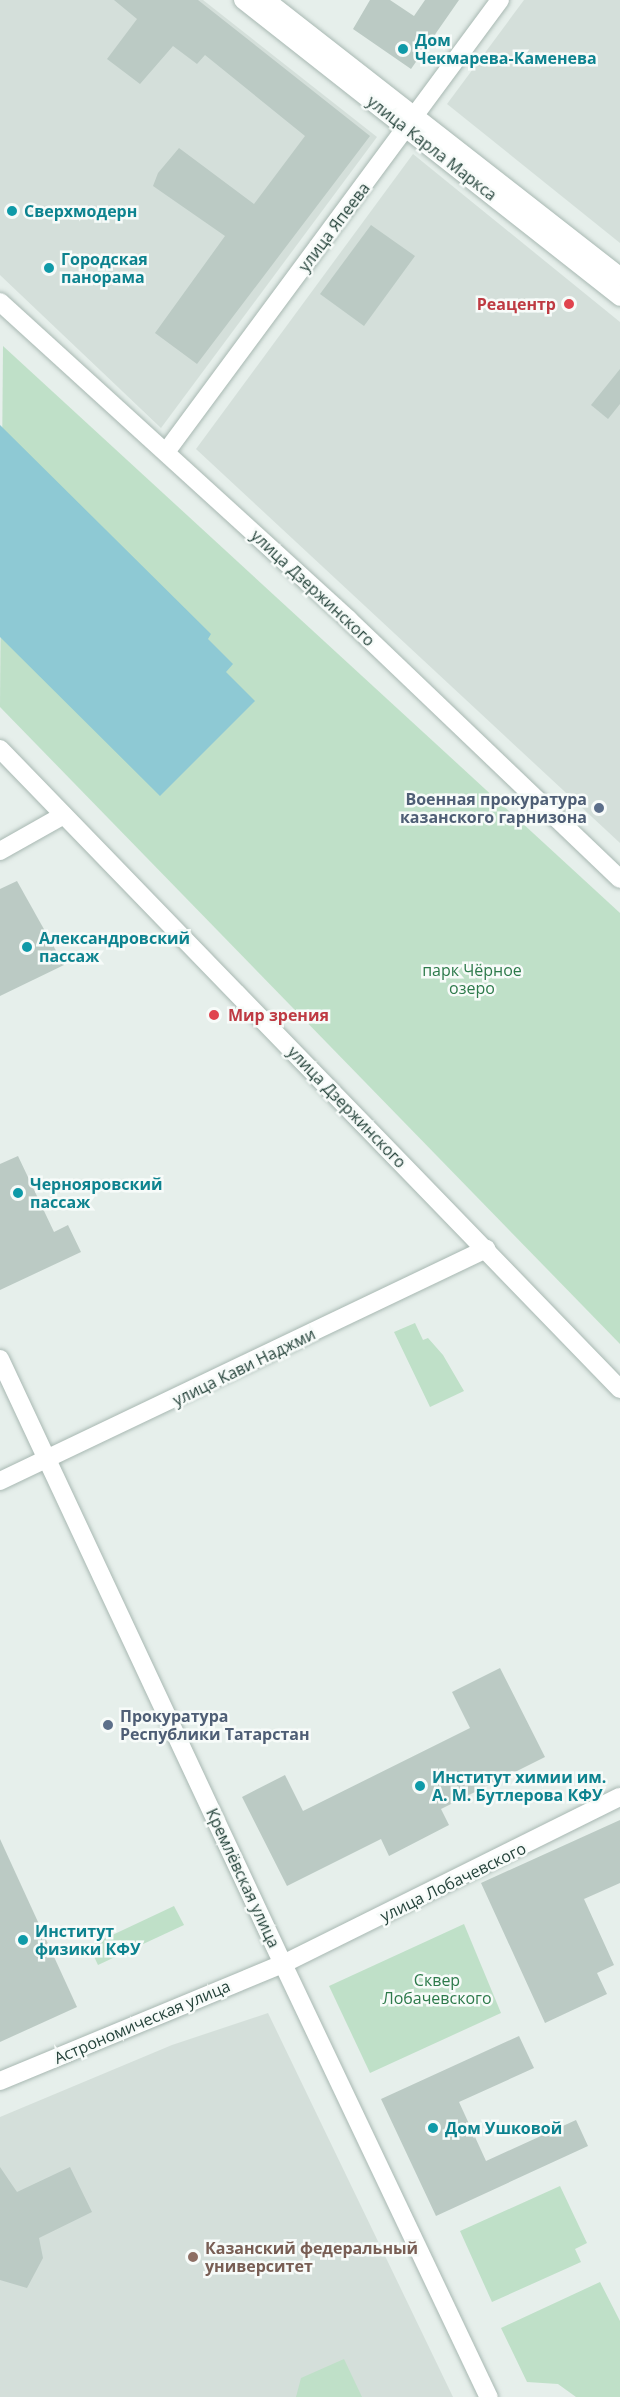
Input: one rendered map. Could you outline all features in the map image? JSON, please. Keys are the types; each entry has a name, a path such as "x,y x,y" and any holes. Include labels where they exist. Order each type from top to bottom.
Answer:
{"street":[{"name":"улица Карла Маркса","path":"243,0 620,277"},
{"name":"улица Карла Маркса","path":"266,0 620,297"},
{"name":"улица Япеева","path":"166,452 412,123 500,0"},
{"name":"улица Дзержинского","path":"0,302 166,452 620,879"},
{"name":"улица Дзержинского","path":"0,749 620,1389"},
{"path":"0,851 64,815"},
{"name":"улица Кави Наджми","path":"0,1481 486,1249"},
{"name":"Кремлёвская улица","path":"0,1359 489,2397"},
{"name":"улица Лобачевского","path":"284,1964 620,1797"},
{"name":"Астрономическая улица","path":"0,2081 284,1964"}],"shaded area":[{"path":"0,0 203,0 377,137 161,428 0,275"},
{"path":"524,0 620,0 620,243 447,104"},
{"path":"413,154 620,322 620,843 196,449"},
{"name":"Казанский федеральный университет","path":"268,2013 453,2397 0,2397 0,2117 172,2045"}],"green space":[{"name":"парк Чёрное озеро","path":"3,346 620,913 620,1344 0,707"},
{"path":"415,1323 423,1340 428,1338 443,1355 464,1391 430,1407 394,1332"},
{"path":"174,1906 184,1925 98,1965 89,1946"},
{"name":"Сквер Лобачевского","path":"464,1924 501,2013 370,2073 329,1986"},
{"path":"560,2186 587,2243 575,2249 581,2262 492,2302 460,2231"},
{"path":"600,2282 620,2321 620,2397 576,2397 558,2384 527,2382 501,2328"},
{"path":"344,2359 362,2397 296,2397 301,2378"}],"water":[{"path":"0,425 211,634 208,639 233,664 226,672 255,701 160,796 0,637"}],"building":[{"path":"114,0 198,0 370,136 197,364 155,333 225,236 153,186 158,173 179,148 254,204 305,136 205,55 197,64 173,46 140,84 107,59 137,19"},
{"name":"Дом Чекмарева-Каменева","path":"370,0 390,0 414,16 425,0 459,0 411,69 353,29"},
{"path":"371,225 415,256 364,326 320,294"},
{"path":"620,369 620,404 608,419 591,405"},
{"name":"Александровский пассаж","path":"17,881 64,965 0,996 0,889"},
{"name":"Чернояровский пассаж","path":"18,1156 54,1232 68,1225 81,1252 0,1290 0,1164"},
{"name":"Институт химии им. А. М. Бутлерова КФУ","path":"500,1668 545,1757 441,1809 449,1825 389,1856 381,1839 287,1886 242,1797 285,1775 303,1811 470,1728 452,1692"},
{"path":"620,1820 620,1883 584,1899 614,1965 597,1973 607,1994 545,2023 481,1883"},
{"name":"Институт физики КФУ","path":"0,1839 77,2007 0,2042"},
{"name":"Дом Ушковой","path":"519,2036 534,2068 459,2102 486,2161 576,2120 588,2146 436,2216 381,2099"},
{"path":"0,2167 17,2192 70,2167 92,2212 39,2238 43,2258 27,2288 0,2280"}],"place":[{"name":"Дом Чекмарева-Каменева","path":"403,49"},
{"name":"Сверхмодерн","path":"12,211"},
{"name":"Городская панорама","path":"49,268"},
{"name":"Реацентр","path":"569,304"},
{"name":"Военная прокуратура казанского гарнизона","path":"599,808"},
{"name":"Александровский пассаж","path":"27,947"},
{"name":"Мир зрения","path":"214,1015"},
{"name":"Чернояровский пассаж","path":"18,1193"},
{"name":"Прокуратура Республики Татарстан","path":"108,1725"},
{"name":"Институт химии им. А. М. Бутлерова КФУ","path":"420,1786"},
{"name":"Институт физики КФУ","path":"23,1940"},
{"name":"Дом Ушковой","path":"433,2128"},
{"name":"Казанский федеральный университет","path":"193,2257"}]}
